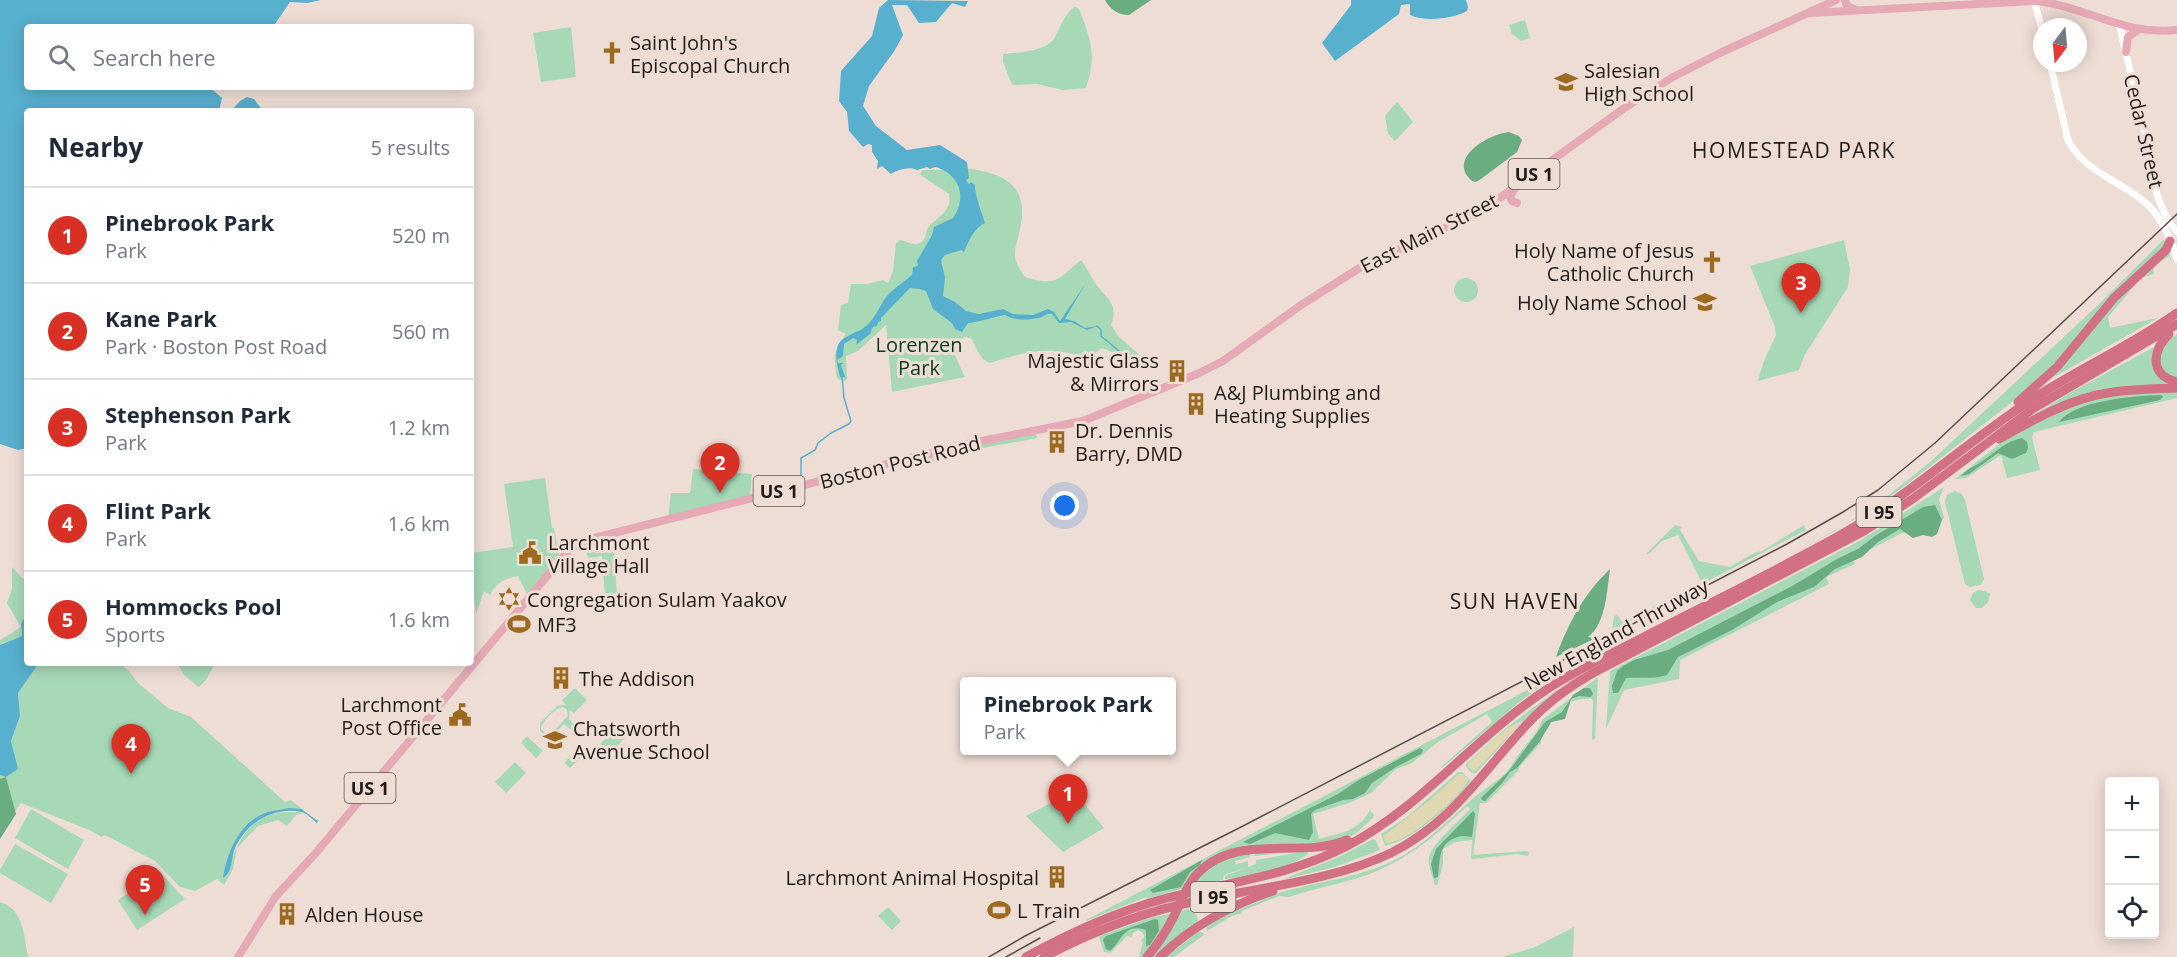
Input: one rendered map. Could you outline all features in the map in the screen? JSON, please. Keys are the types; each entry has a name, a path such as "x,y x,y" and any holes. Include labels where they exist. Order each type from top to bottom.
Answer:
{"highway":[{"path":"1973,448 1989,425 2034,389 2057,367 2114,298 2166,250 2170,241"},
{"name":"New England Thruway","path":"1044,957 1096,932 1158,910 1338,872 1387,855 1431,828 1465,798 1533,718 1555,698 1580,681 1864,531 1914,498 2051,387 2142,336 2177,313"},
{"path":"2177,324 2159,344 2156,359 2162,374 2177,382"},
{"name":"New England Thruway","path":"1026,957 1114,915 1170,897 1279,873 1321,858 1368,834 1412,803 1525,704 1552,686 1850,530 2047,400 2138,349 2177,324"},
{"path":"1973,448 2059,408 2087,398 2115,392 2177,388"},
{"path":"1147,957 1163,936 1192,881 1211,862 1237,851 1253,848 1322,847 1368,834"},
{"path":"1160,957 1192,931 1233,907 1274,890 1338,872"}],"main road":[{"name":"East Main Street","path":"1301,305 1360,267 1483,210 1636,100 1673,78 1720,53 1836,0"},
{"path":"1845,0 1847,6 1859,11"},
{"name":"US 1","path":"1809,13 2034,1 2065,7 2138,30 2177,30"},
{"path":"2034,1 2039,18"},
{"name":"Cedar Street","path":"2120,26 2144,125 2153,180 2163,207 2177,232"},
{"path":"2126,52 2128,37 2138,30"},
{"path":"2052,72 2068,140 2077,155 2089,166 2149,206 2160,220 2177,258"},
{"path":"1515,188 1510,197 1517,203"},
{"path":"2177,250 2177,258"},
{"name":"Boston Post Road","path":"474,664 576,544 969,444 1083,421 1209,369 1301,305"},
{"name":"Boston Post Road","path":"238,957 276,896 315,854 472,666"}],"green space":[{"path":"1105,0 1151,0 1129,15 1115,11"},
{"path":"1075,7 1081,14 1091,51 1091,68 1086,88 1063,90 1037,84 1012,85 1003,62 1003,54 1044,47 1054,39 1068,13"},
{"path":"1525,20 1530,38 1521,41 1512,34 1509,25"},
{"path":"571,27 576,77 541,82 533,33"},
{"path":"1397,102 1413,122 1395,141 1388,134 1385,116"},
{"path":"1509,132 1519,136 1522,140 1517,152 1481,179 1476,182 1472,181 1465,173 1464,164 1467,156 1491,137"},
{"name":"Lorenzen Park","path":"970,169 1005,179 1018,193 1022,215 1015,256 1018,267 1025,277 1051,281 1062,276 1081,260 1112,304 1114,313 1111,325 1119,337 1144,359 1134,366 1102,348 1089,358 1062,352 1039,351 990,363 981,357 972,339 965,337 955,343 952,349 965,377 892,392 886,325 858,351 846,356 847,380 842,381 837,378 835,354 846,334 838,330 841,305 848,303 851,284 868,284 883,280 888,283 893,271 896,243 900,240 915,244 922,242 929,226 944,213 949,205 949,194 919,174 923,170"},
{"path":"2164,239 2166,245 2035,384 1905,486 1844,525 1881,501 1929,463 2098,305"},
{"path":"1844,240 1850,269 1848,287 1804,356 1799,370 1758,381 1763,363 1776,335 1775,327 1750,266"},
{"path":"2169,252 2172,264 2169,256 2153,267 2154,274 2141,278 2108,317 2110,328 2158,318 2054,377 2053,375 2124,292"},
{"path":"1466,278 1474,282 1478,290 1474,298 1466,302 1458,298 1454,290 1458,282"},
{"path":"2177,334 2177,378 2164,371 2159,358 2166,341"},
{"path":"2156,346 2153,358 2177,385 2135,388 2029,419 2066,395"},
{"path":"2177,391 2177,398 2034,432 2032,437 2040,470 2007,478 2001,455 1966,478 1955,479 2003,441 2062,410 2106,396"},
{"path":"2161,395 2163,397 2160,400 2059,422 2067,415 2091,404 2122,398"},
{"path":"1035,431 1037,438 972,450 919,465 917,456"},
{"path":"2022,438 2027,442 2026,453 2012,459 1998,453 1969,474 1961,476 2006,444"},
{"path":"693,469 752,474 750,497 668,519 671,493 690,493"},
{"path":"545,478 552,528 554,528 560,560 529,598 518,576 509,578 498,584 490,595 484,591 476,614 474,553 513,547 504,484"},
{"path":"1944,487 1939,499 1944,518 1942,520 1900,534 1852,559 1855,564 1826,577 1829,584 1680,660 1679,679 1624,690 1606,729 1610,671 1861,540"},
{"path":"1955,491 1962,494 1965,500 1984,579 1981,585 1970,587 1965,584 1945,502 1947,495"},
{"path":"1935,505 1942,520 1937,534 1932,537 1923,535 1913,538 1900,529 1878,542 1862,557 1835,569 1814,587 1777,602 1732,630 1678,657 1667,675 1626,678 1618,693 1613,693 1612,686 1617,671 1623,666 1634,660 1668,650 1794,585 1858,549 1923,507"},
{"path":"1675,525 1682,527 1680,530 1699,561 1730,567 1762,551 1804,525 1806,530 1612,631 1614,616 1617,615 1622,622 1702,583 1678,535 1662,541 1649,554 1646,554"},
{"path":"613,534 617,596 605,597 602,556 588,558 583,542"},
{"path":"12,567 24,578 22,636 0,645 0,640 21,627 7,603 12,589"},
{"path":"1610,569 1602,615 1599,624 1588,637 1596,638 1556,657 1578,610 1592,589"},
{"path":"1978,590 1990,594 1988,602 1982,608 1976,608 1970,600 1973,593"},
{"path":"37,666 123,666 138,683 168,708 191,717 285,802 291,800 312,817 300,809 266,812 254,819 241,838 256,822 266,816 298,812 303,813 307,815 302,813 296,815 287,826 278,820 258,826 237,848 233,869 224,885 217,879 195,891 180,887 155,861 105,835 102,837 21,803 14,813 6,777 17,769 11,741 20,716 18,693","holes":["241,838 232,860 230,871 227,863 228,857"]},
{"path":"179,666 213,666 206,680 199,687 184,675"},
{"path":"1564,671 1522,700 1442,768 1492,722 1487,714 1438,742 1412,763 1396,769 1371,793 1349,803 1313,814 1319,839 1355,827 1361,823 1370,810 1374,815 1373,818 1355,834 1341,841 1229,850 1184,888 1147,899 1146,897 1086,921 1086,920"},
{"path":"1598,677 1595,739 1592,740 1593,701 1591,698 1571,701 1565,719 1553,720 1541,739 1541,743 1518,771 1486,803 1480,803 1473,855 1527,851 1528,856 1517,854 1473,859 1471,858 1472,840 1456,842 1443,849 1443,864 1437,885 1435,885 1429,864 1431,851 1470,809 1467,806 1425,843 1390,865 1344,882 1289,897 1279,896 1242,911 1207,931 1206,925 1239,908 1285,891 1368,871 1406,854 1506,773 1535,734 1542,720"},
{"path":"1561,687 1522,722 1476,773 1472,773 1466,767 1466,764 1506,728"},
{"path":"575,688 587,700 574,713 570,710 569,719 578,728 574,732 564,724 549,739 540,731 540,723 557,706 566,705 562,700","holes":["563,707 567,710 568,716 552,733 545,733 541,729 552,713"]},
{"path":"1584,688 1590,688 1593,694 1591,697 1579,696 1571,699 1565,719 1551,722 1540,741 1517,768 1510,772 1485,801 1482,800 1481,798 1509,771 1545,722 1562,712 1573,695"},
{"path":"616,729 625,738 610,753 600,744"},
{"path":"527,736 543,751 536,758 521,743"},
{"path":"1420,748 1423,750 1421,754 1372,783 1365,793 1353,799 1343,800 1315,810 1311,814 1313,832 1309,840 1275,833 1250,844 1243,842 1338,794 1357,781"},
{"path":"578,749 584,754 570,768 564,763"},
{"path":"515,762 526,773 506,793 495,782"},
{"path":"1458,772 1462,772 1471,781 1454,800 1408,837 1385,846 1381,834 1407,817"},
{"path":"6,777 16,814 0,839 0,779"},
{"path":"1070,793 1085,805 1104,828 1063,852 1026,816"},
{"path":"31,809 84,840 68,869 15,838"},
{"path":"1473,811 1475,814 1472,837 1460,836 1447,843 1441,853 1438,877 1434,878 1431,864 1436,849"},
{"path":"1373,839 1380,850 1335,867 1281,880 1341,856"},
{"path":"15,844 68,874 51,903 0,873"},
{"path":"1250,851 1279,853 1255,856 1254,853 1250,854 1250,857 1235,861 1236,864 1248,861 1248,867 1224,875 1223,880 1192,887 1194,882 1219,861"},
{"path":"1307,851 1308,854 1280,868 1256,875 1225,879 1225,876 1256,864 1256,860"},
{"path":"1202,860 1200,865 1190,872 1181,887 1153,893 1150,890"},
{"path":"160,872 185,899 137,930 118,900"},
{"path":"0,902 14,911 22,924 28,957 0,957"},
{"path":"888,907 901,921 892,930 878,916"},
{"path":"1188,909 1196,914 1198,923 1157,957 1151,957 1180,911"},
{"path":"1172,913 1160,936 1144,957 1139,957 1143,942 1141,941 1144,937 1143,933 1138,930 1133,933 1132,937 1127,936 1110,953 1104,952 1099,936"},
{"path":"1155,919 1158,920 1159,931 1150,945 1146,946 1146,930 1138,928 1124,934 1110,951 1106,949 1103,940 1106,936"},
{"path":"1574,927 1573,957 1502,957 1533,948"},
{"path":"1199,931 1205,934 1174,957 1166,957"}],"sand":[{"path":"1523,721 1474,772 1468,767 1467,765 1486,746 1510,727"},
{"path":"1459,774 1469,779 1455,797 1419,828 1395,841 1386,843 1383,836"}],"water":[{"path":"0,0 321,0 307,3 290,2 275,24 24,24 24,90 213,90 222,98 220,108 24,108 24,449 18,450 0,444"},
{"path":"888,0 968,1 965,7 952,3 936,22 919,23 907,5 892,5 903,35 869,86 863,106 876,126 907,150 940,145 967,162 969,178 966,180 969,184 971,182 975,185 985,223 969,240 964,253 962,250 945,255 941,260 945,278 943,296 966,311 979,314 1003,309 1013,314 1033,315 1048,309 1054,312 1060,321 1086,283 1065,319 1074,321 1085,328 1098,326 1087,330 1071,322 1059,323 1052,314 1026,320 1005,315 968,323 962,332 955,329 952,323 933,309 926,291 910,288 881,318 877,326 873,327 870,334 856,345 857,340 853,338 844,344 843,356 837,360 838,363 843,363 841,365 845,377 840,377 836,356 838,345 844,338 869,323 887,296 912,275 913,267 918,266 917,261 934,227 953,218 960,197 958,184 954,179 936,167 917,170 907,168 891,174 882,166 877,169 878,161 872,152 872,145 868,144 863,147 849,131 847,112 839,101 841,71 872,36 879,8"},
{"path":"1351,0 1466,0 1468,7 1467,11 1454,16 1430,19 1410,15 1410,4 1401,5 1399,14 1335,61 1322,43 1351,5"},
{"path":"247,97 254,99 261,108 234,108"},
{"path":"24,618 24,666 37,666 18,693 20,716 11,741 18,769 6,777 0,775 0,645 22,636 21,624"},
{"path":"289,808 301,809 318,821 317,823 303,813 291,811 262,818 240,839 235,848 230,869 223,878 231,849 241,831 265,813"}],"waterway":[{"path":"1097,326 1101,330 1101,336 1132,362"},
{"path":"801,479 801,458 815,450 818,443 831,433 851,421 844,398 842,376"}],"railway":[{"path":"989,957 1025,936 1243,826 1787,544 1843,512 1878,490 1935,443 2177,214"},
{"path":"1006,957 1040,938"}],"place":[{"name":"Saint John's Episcopal Church","path":"612,53"},
{"name":"Salesian High School","path":"1566,82"},
{"name":"Holy Name of Jesus Catholic Church","path":"1712,262"},
{"name":"Holy Name School","path":"1705,302"},
{"name":"Stephenson Park","path":"1801,313"},
{"name":"Majestic Glass & Mirrors","path":"1177,371"},
{"name":"A&J Plumbing and Heating Supplies","path":"1196,404"},
{"name":"Dr. Dennis Barry, DMD","path":"1057,442"},
{"name":"Kane Park","path":"720,493"},
{"name":"Larchmont Village Hall","path":"530,553"},
{"name":"Congregation Sulam Yaakov","path":"509,599"},
{"name":"MF3","path":"519,624"},
{"name":"The Addison","path":"561,678"},
{"name":"Larchmont Post Office","path":"460,715"},
{"name":"Chatsworth Avenue School","path":"555,740"},
{"name":"Flint Park","path":"131,774"},
{"name":"Pinebrook Park","path":"1068,824"},
{"name":"Larchmont Animal Hospital","path":"1057,877"},
{"name":"L Train","path":"999,910"},
{"name":"Alden House","path":"287,914"},
{"name":"Hommocks Pool","path":"145,915"}],"district":[{"name":"HOMESTEAD PARK","path":"1794,150"},
{"name":"SUN HAVEN","path":"1515,601"}]}
